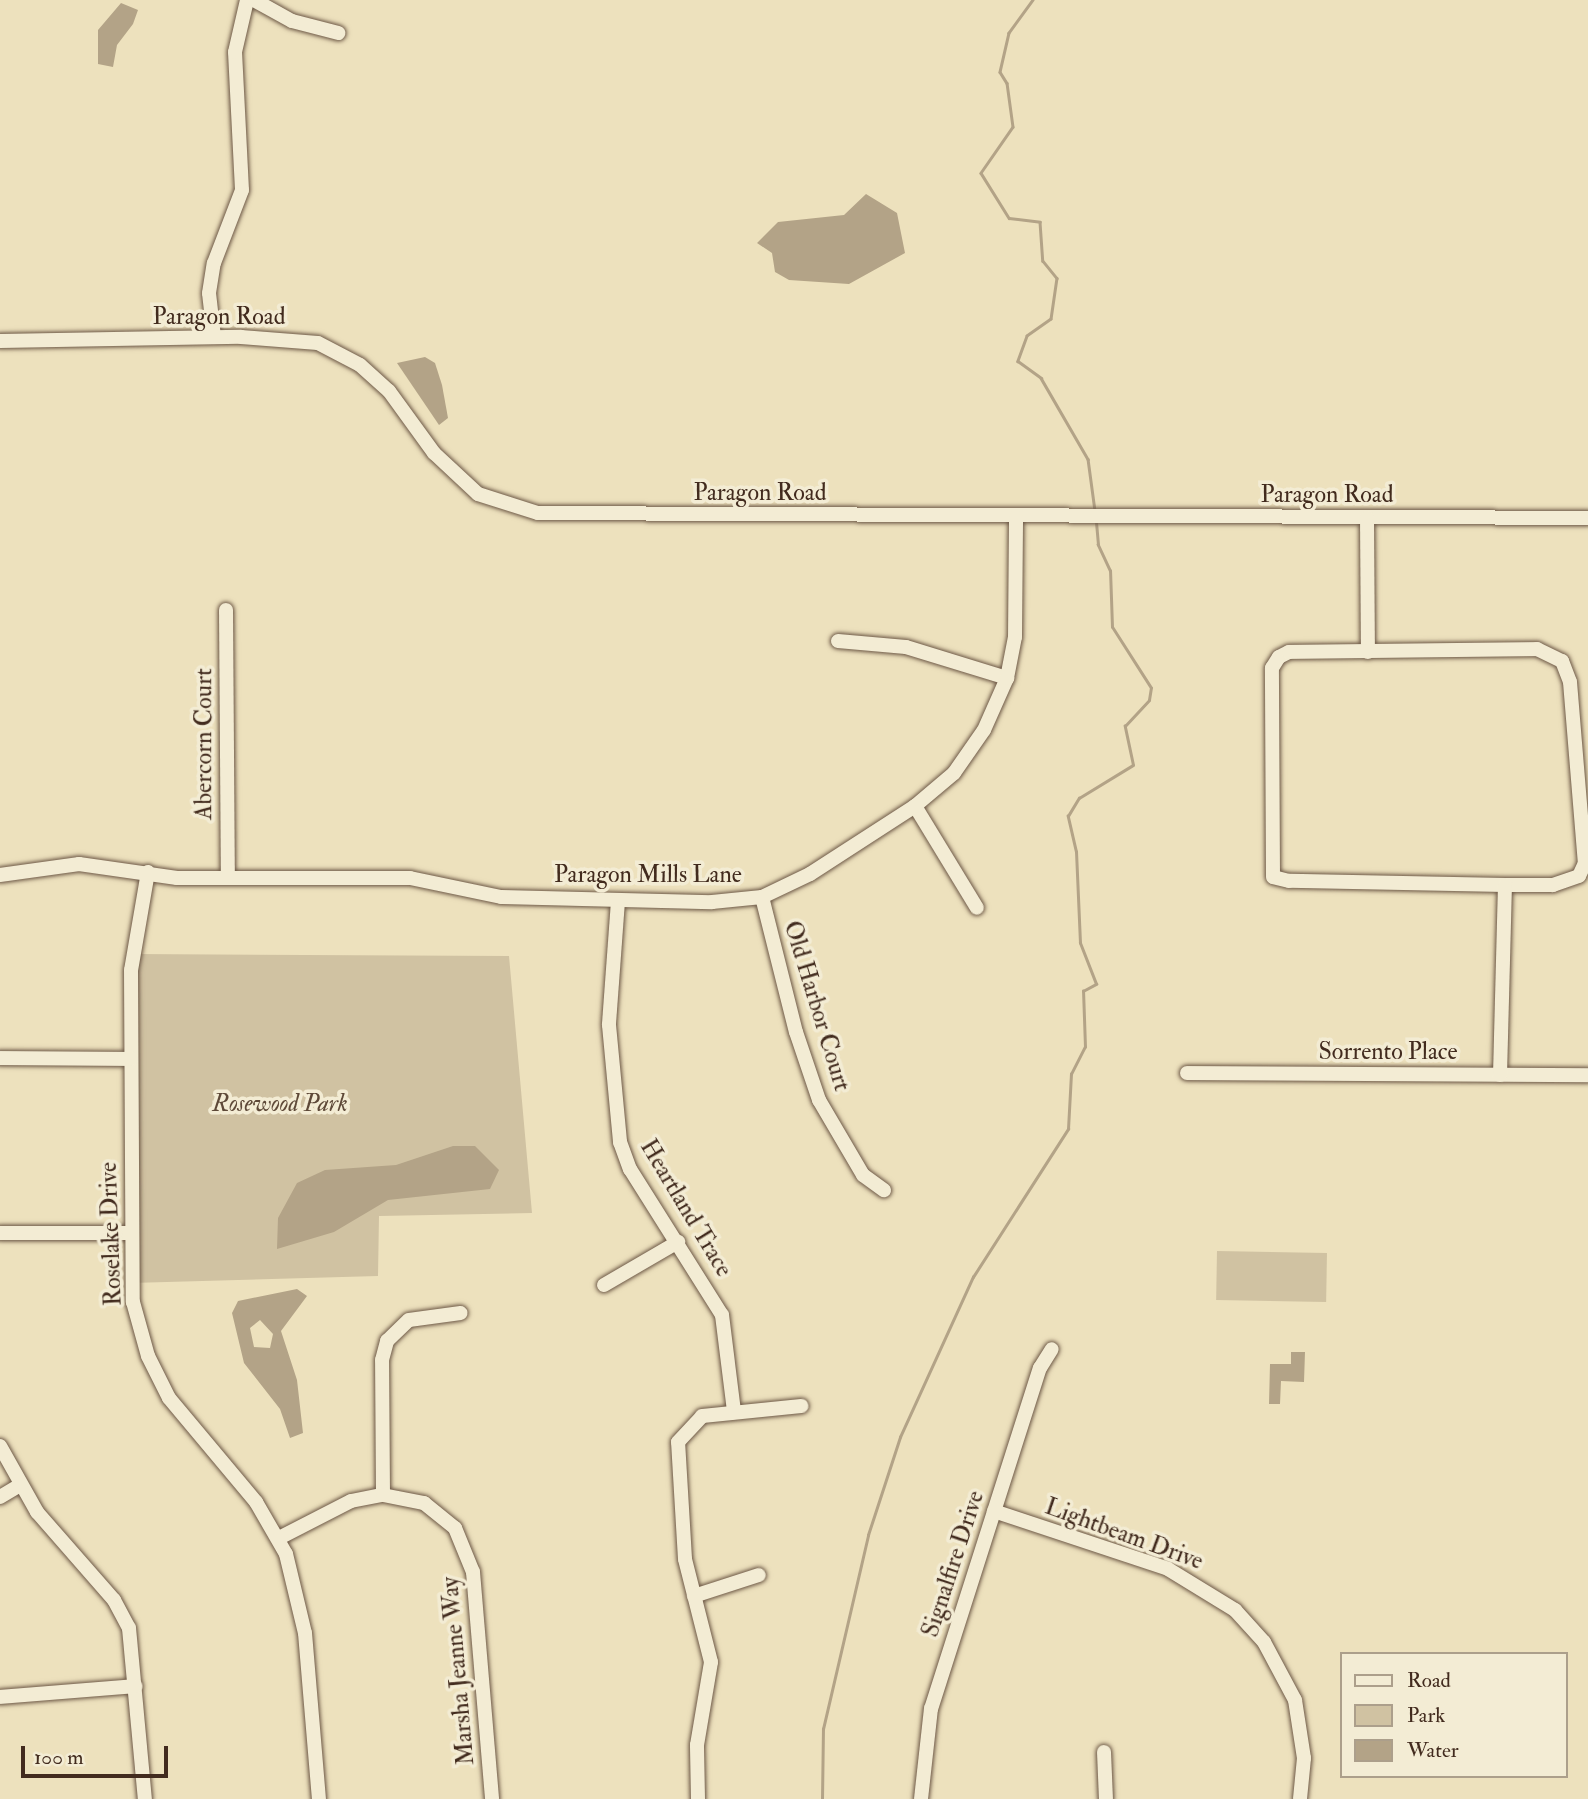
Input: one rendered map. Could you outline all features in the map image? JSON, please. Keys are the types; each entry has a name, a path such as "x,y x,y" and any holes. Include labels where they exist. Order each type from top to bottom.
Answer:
{"street":[{"path":"214,337 209,293 214,263 242,190 235,52 247,0"},
{"path":"254,0 292,20 338,33"},
{"name":"Paragon Road","path":"0,341 214,337 318,343 360,365 389,391 452,471 490,501 521,510 1016,517 1588,518"},
{"name":"Paragon Mills Lane","path":"0,875 79,864 228,878 410,878 501,897 618,901 762,897 810,874 915,806 954,773 984,730 1007,678 1015,637 1016,517"},
{"path":"1367,518 1368,652"},
{"name":"Abercorn Court","path":"226,610 228,878"},
{"path":"838,641 906,647 1007,678"},
{"path":"1537,649 1562,661 1570,682 1585,863 1569,881 1504,885 1273,877 1272,668 1289,652 1368,652 1537,649"},
{"path":"915,806 977,908"},
{"name":"Roselake Drive","path":"148,872 131,970 130,1233 133,1302 156,1376 181,1417 250,1494 279,1538 306,1633 319,1799"},
{"path":"1500,1075 1504,885"},
{"name":"Old Harbor Court","path":"762,897 796,1032 820,1100 863,1175 884,1190"},
{"name":"Heartland Trace","path":"618,901 609,1025 618,1131 631,1169 722,1315 734,1412"},
{"path":"0,1058 131,1059"},
{"name":"Sorrento Place","path":"1187,1073 1588,1075"},
{"path":"0,1233 130,1233"},
{"path":"604,1285 678,1242"},
{"path":"383,1495 382,1360 387,1341 409,1320 461,1313"},
{"name":"Signalfire Drive","path":"921,1799 931,1709 1040,1368 1052,1349"},
{"path":"698,1799 697,1745 711,1662 685,1559 678,1442 695,1420 734,1412 801,1406"},
{"path":"0,1446 20,1485 123,1616 136,1686 145,1799"},
{"path":"0,1497 20,1485"},
{"name":"Marsha Jeanne Way","path":"279,1538 351,1501 383,1495 411,1498 435,1510 454,1528 470,1559 492,1799"},
{"name":"Lightbeam Drive","path":"994,1511 1168,1569 1235,1610 1274,1656 1295,1700 1304,1758 1300,1799"},
{"path":"694,1596 759,1575"},
{"path":"0,1697 136,1686"},
{"path":"1104,1752 1106,1799"}],"green space":[{"name":"Rosewood Park","path":"133,954 509,956 532,1213 379,1216 378,1276 131,1283"},
{"path":"1217,1251 1327,1253 1326,1302 1216,1300"}],"water":[{"path":"121,3 138,10 133,24 117,45 113,67 98,64 98,30"},
{"path":"866,194 897,213 905,253 849,284 789,280 775,272 772,253 757,243 778,222 844,215"},
{"path":"425,357 435,363 442,385 448,418 439,425 397,363"},
{"path":"453,1146 475,1146 499,1170 490,1189 388,1200 334,1232 277,1249 278,1218 297,1183 325,1170 396,1165"},
{"path":"297,1289 307,1296 281,1331 297,1380 303,1433 290,1438 280,1409 244,1363 232,1313 238,1301","holes":["260,1320 273,1334 270,1348 254,1347 250,1328"]},
{"path":"1291,1352 1305,1352 1304,1382 1281,1381 1280,1404 1269,1404 1270,1364 1291,1364"}],"waterway":[{"path":"1033,0 1009,33 1000,72 1007,83 1013,127 981,173 1009,218 1040,222 1043,261 1057,278 1051,319 1027,336 1018,361 1041,378 1088,459 1095,511"},
{"path":"822,1799 823,1729 868,1535 900,1437 973,1277 1068,1129 1071,1074 1085,1047 1083,991 1096,984 1080,943 1076,852 1068,816 1079,798 1133,765 1125,726 1149,700 1151,688 1112,627 1110,571 1098,545 1096,522"}]}
